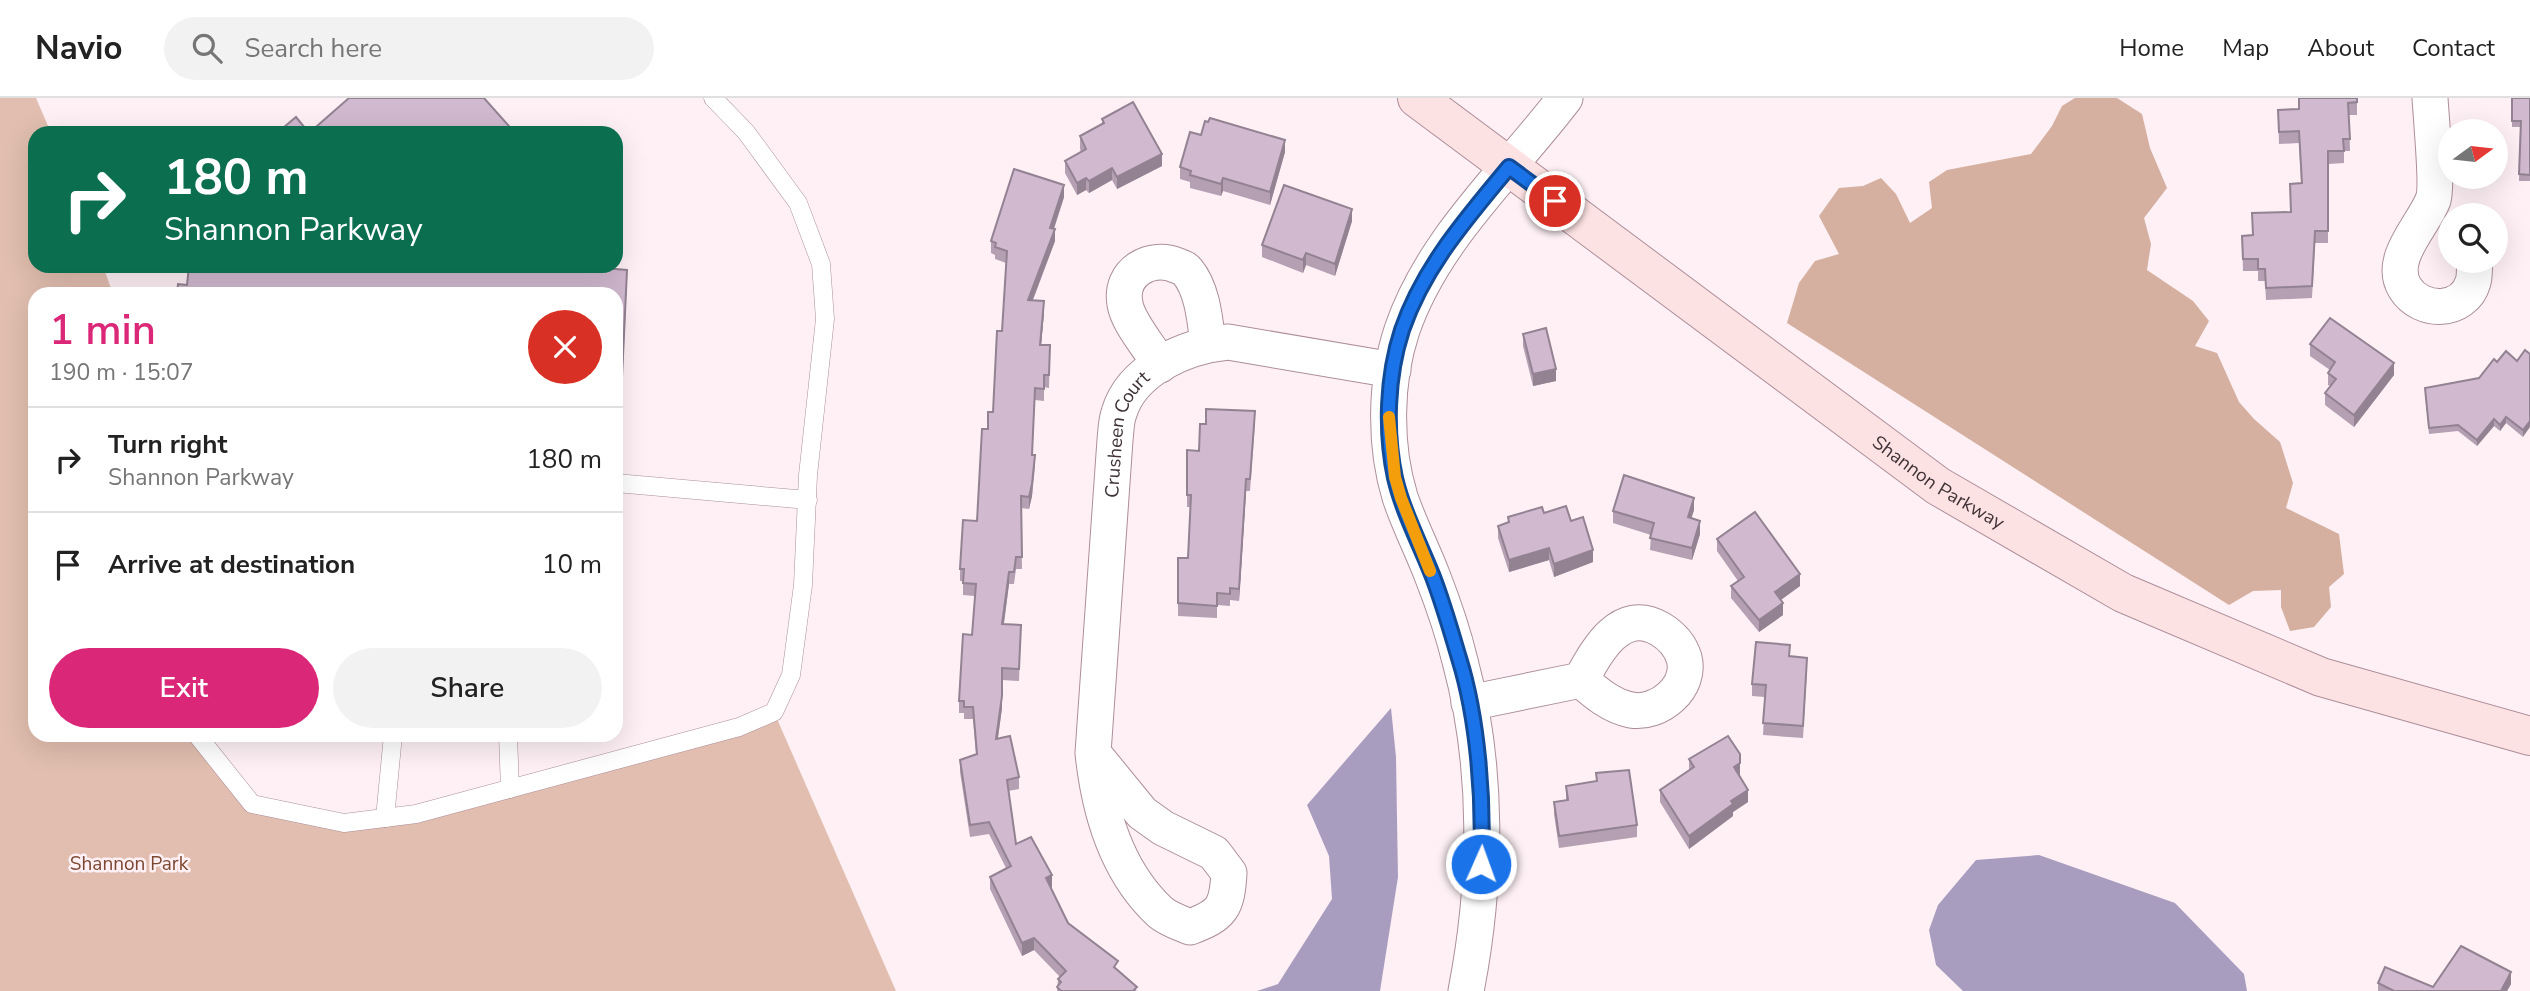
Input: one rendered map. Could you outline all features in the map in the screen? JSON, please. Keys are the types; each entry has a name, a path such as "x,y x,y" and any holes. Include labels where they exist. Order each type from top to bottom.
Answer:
{"street":[{"name":"Shannon Parkway","path":"1417,98 1938,486 2123,593 2321,677 2530,736"},
{"path":"1466,991 1476,933 1482,841 1479,771 1460,661 1395,477 1389,413 1392,370 1412,306 1439,255 1565,98"},
{"path":"2430,98 2442,203"},
{"path":"2438,212 2404,252 2400,272 2404,288 2416,300 2432,307 2450,306 2463,299 2473,282 2474,273"},
{"path":"1160,365 1129,319 1124,301 1126,286 1136,270 1149,263 1165,260 1186,270 1198,292 1208,344"},
{"name":"Crusheen Court","path":"1093,753 1142,813 1163,828 1214,853 1229,873 1228,896 1213,919 1190,927 1162,914 1138,887 1118,856 1096,786 1093,753 1119,413 1129,391 1149,371 1208,344 1228,342 1392,370"},
{"path":"1469,703 1581,680"}],"lane":[{"path":"203,742 252,804 344,823 416,814 739,727 774,712 791,675 803,584 808,475 825,319 821,264 798,203 746,132 713,98"},
{"path":"623,484 808,500"},
{"path":"212,754 215,742"},
{"path":"385,818 392,742"},
{"path":"508,742 510,789"}],"green space":[{"name":"Shannon Park","path":"0,98 36,98 48,126 28,126 28,273 106,273 110,287 28,287 28,742 203,742 252,804 344,823 416,814 774,712 896,991 0,991"}],"shaded area":[{"path":"2075,98 2117,98 2142,114 2150,148 2167,188 2144,218 2151,244 2147,270 2193,301 2209,321 2195,346 2217,353 2239,402 2280,442 2293,483 2286,508 2339,534 2344,574 2329,587 2331,607 2314,627 2290,631 2281,607 2281,590 2253,591 2229,605 1787,323 1799,283 1815,261 1839,254 1819,216 1839,188 1863,186 1881,178 1896,194 1910,223 1932,208 1929,182 1947,170 2031,154 2052,126 2062,106"},
{"path":"1391,708 1396,757 1398,877 1380,991 1257,991 1278,984 1332,899 1329,856 1307,805"},
{"path":"2039,855 2175,903 2244,974 2247,991 1963,991 1936,965 1929,930 1938,905 1976,860"}],"building":[{"path":"349,98 484,98 509,126 317,126"},
{"path":"2299,98 2357,98 2357,102 2348,103 2350,139 2343,139 2344,151 2328,151 2328,231 2315,231 2312,286 2266,288 2265,269 2258,269 2258,259 2243,259 2242,236 2253,235 2252,213 2291,212 2290,184 2302,183 2299,131 2279,132 2278,110 2299,109"},
{"path":"2512,98 2530,98 2530,175 2519,174 2521,121 2512,121"},
{"path":"1133,102 1162,154 1117,177 1112,168 1089,181 1086,178 1077,183 1065,161 1086,149 1080,136 1104,123 1102,119"},
{"path":"296,117 303,126 285,126"},
{"path":"1210,118 1285,140 1270,192 1223,178 1221,184 1190,175 1191,171 1180,167 1190,132 1201,135 1205,121 1208,122"},
{"path":"1014,169 1064,185 1050,228 1055,229 1028,300 1044,301 1040,345 1050,345 1049,375 1044,375 1044,389 1035,388 1032,484 1029,497 1021,496 1022,557 1016,557 1014,572 1009,572 1002,624 1021,625 1019,669 1002,668 1002,696 996,739 1010,736 1019,777 1007,780 1016,844 1031,837 1052,875 1046,878 1068,923 1118,961 1114,967 1137,987 1133,991 1061,991 1057,987 1061,982 1058,979 1066,971 1034,938 1022,943 990,877 1011,866 989,822 970,825 960,760 977,754 973,707 964,707 964,701 959,701 963,634 972,635 976,584 963,583 964,569 960,569 963,520 977,521 982,429 988,429 988,412 993,412 997,331 1002,331 1007,251 995,247 996,243 991,241"},
{"path":"1284,185 1352,209 1335,264 1306,253 1303,260 1262,245"},
{"path":"623,270 627,270 623,356 623,287 178,287 178,284 187,285 188,273 623,273"},
{"path":"2330,318 2394,363 2354,415 2325,393 2336,379 2328,373 2335,362 2310,344"},
{"path":"1546,328 1556,369 1533,374 1523,334"},
{"path":"2525,350 2530,354 2530,421 2523,430 2506,417 2500,425 2494,419 2477,440 2458,425 2429,428 2425,388 2479,378 2494,359 2497,362 2506,351 2517,361"},
{"path":"1206,409 1255,411 1250,479 1246,479 1239,589 1230,588 1230,594 1217,593 1217,606 1178,603 1178,558 1188,558 1191,495 1187,495 1187,450 1199,451 1200,424 1206,424"},
{"path":"1624,475 1694,498 1688,517 1700,521 1692,548 1650,538 1654,523 1613,511"},
{"path":"1566,506 1571,521 1583,517 1593,550 1554,564 1549,548 1509,560 1498,526 1509,522 1508,517 1542,507 1544,513"},
{"path":"1755,512 1800,574 1775,592 1783,603 1759,620 1731,586 1744,577 1717,539"},
{"path":"1756,642 1790,645 1789,656 1807,658 1803,726 1763,723 1766,685 1752,684"},
{"path":"1728,736 1740,754 1740,763 1734,767 1748,790 1689,836 1660,790 1694,767 1689,759"},
{"path":"1629,770 1637,825 1559,836 1554,802 1568,800 1566,786 1597,781 1596,773"},
{"path":"2461,946 2511,972 2501,991 2394,991 2378,983 2385,967 2433,987"}],"slow traffic":[{"path":"1389,417 1395,477 1430,571"}],"route":[{"path":"1481,864 1482,806 1469,703 1447,620 1395,477 1389,413 1392,370 1402,331 1416,295 1445,245 1509,167 1555,201"}]}
